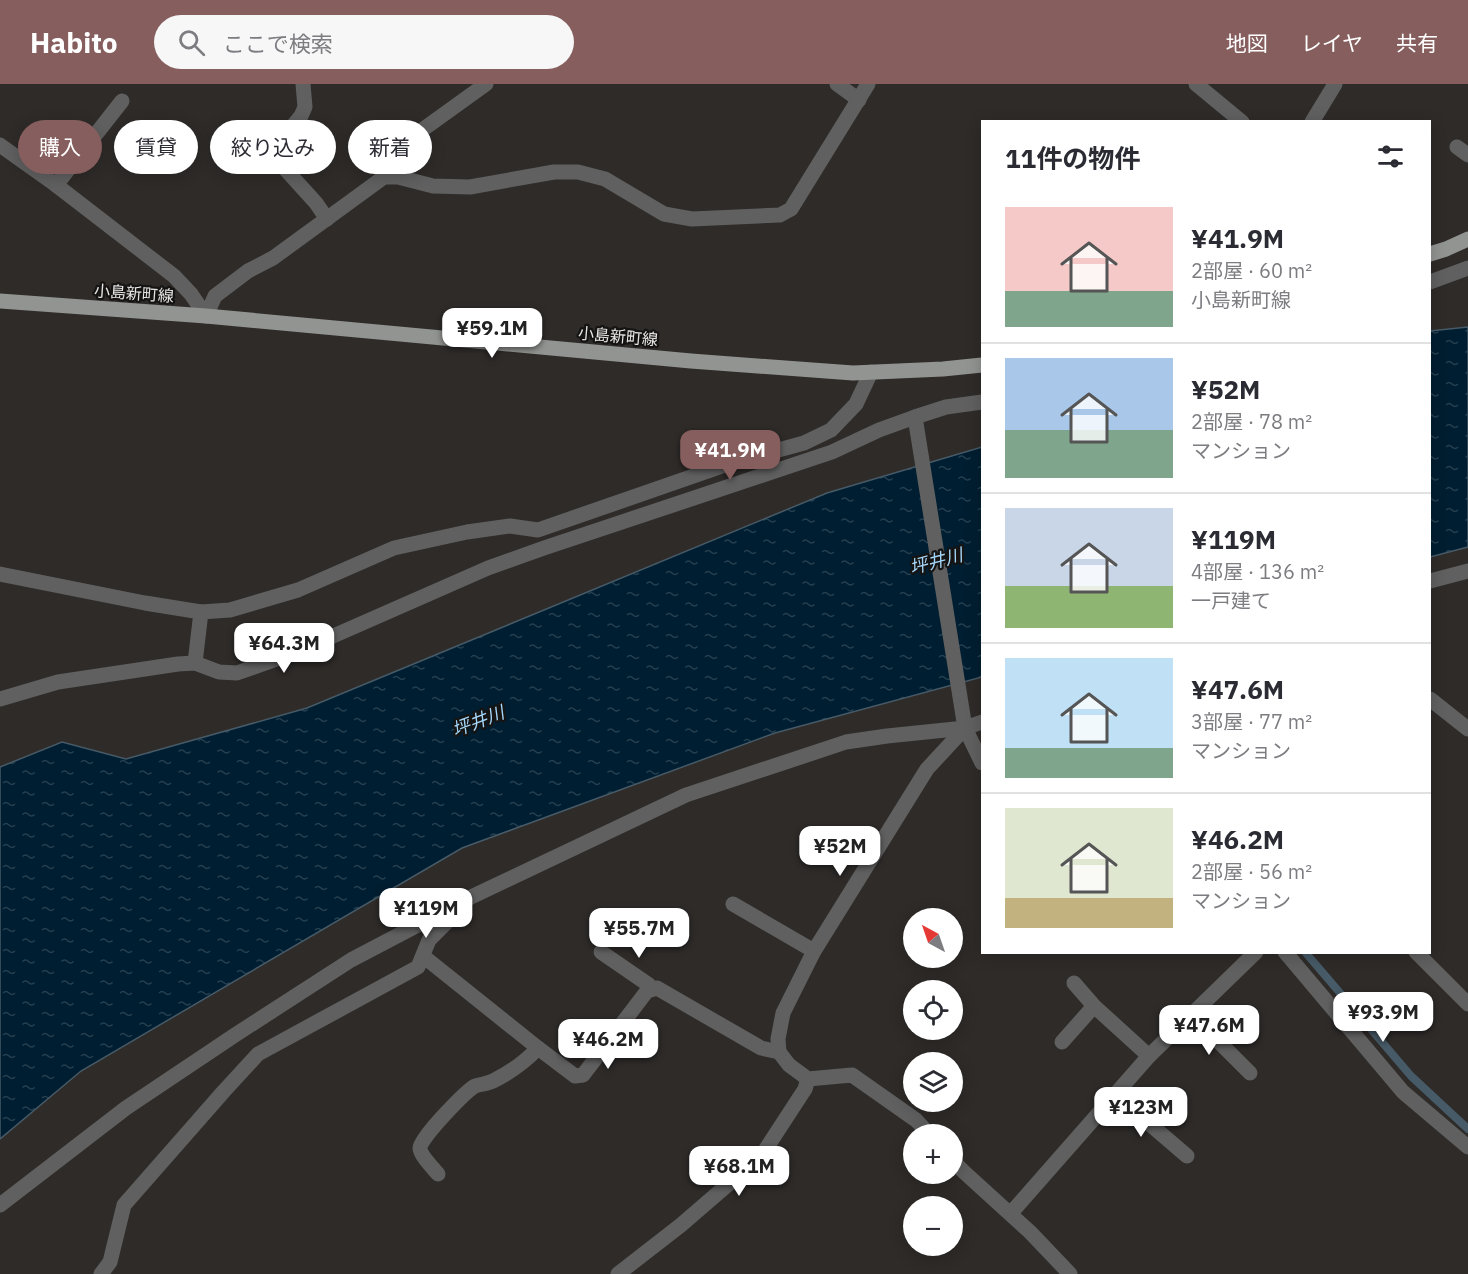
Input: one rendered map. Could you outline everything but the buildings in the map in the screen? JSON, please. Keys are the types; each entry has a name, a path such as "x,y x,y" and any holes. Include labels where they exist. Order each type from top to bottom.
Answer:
{"main road":[{"path":"1431,254 1468,239"},
{"name":"小島新町線","path":"0,301 206,316 691,361 853,373 981,365"}],"street":[{"path":"303,84 305,107 301,116 278,144 275,152 278,161 316,203 327,219"},
{"path":"384,177 381,167 386,156 486,84"},
{"path":"837,84 859,100"},
{"path":"206,316 215,296 248,271 273,258 384,177 398,177 433,186 470,187 554,172 578,172 605,179 664,214 692,219 780,215 791,209 868,84"},
{"path":"1196,84 1240,120"},
{"path":"1313,120 1335,84"},
{"path":"56,185 122,101"},
{"path":"0,145 174,276 191,294 206,316"},
{"path":"1431,282 1468,268"},
{"path":"0,574 201,612 230,610 298,590 394,549 467,532 510,526 538,530 731,463 804,443 831,430 856,404 871,372"},
{"path":"0,699 57,682 178,664 195,663 219,672 237,673 299,651 488,568 832,452 879,429 946,407 981,402"},
{"path":"915,417 965,728 981,761"},
{"path":"689,478 694,498"},
{"path":"1431,581 1468,571"},
{"path":"195,663 201,612"},
{"path":"1431,700 1468,729"},
{"path":"0,1205 126,1108 235,1035 351,960 471,897 686,795 846,742 965,728 981,722"},
{"path":"920,1124 852,1075 808,1079 789,1065 779,1052 778,1040 783,1013 814,951 927,769 965,728"},
{"path":"100,1274 110,1262 124,1205 258,1054 418,967 429,940 471,897"},
{"path":"733,904 814,951"},
{"path":"601,952 649,985 651,989"},
{"path":"1011,1213 1149,1056 1254,954"},
{"path":"1287,954 1403,1092 1468,1147"},
{"path":"1418,954 1468,1004"},
{"path":"423,956 575,1076 583,1075 647,991 657,988 761,1048 779,1052"},
{"path":"1074,983 1094,1006 1149,1056"},
{"path":"1062,1042 1094,1006"},
{"path":"1192,1015 1250,1073"},
{"path":"438,1174 421,1152 420,1146 424,1138 444,1115 474,1087 492,1082 529,1057 538,1048"},
{"path":"618,1274 681,1225 762,1155 805,1089 808,1079"},
{"path":"1116,1095 1187,1156"},
{"path":"963,1171 1011,1213 1070,1274"}],"water":[{"path":"1468,327 1468,547 1431,557 1431,331"},
{"name":"坪井川","path":"981,447 981,677 775,733 462,848 81,1071 0,1139 0,767 62,742 126,759 307,708 827,493"}],"waterway":[{"path":"1307,954 1411,1076 1468,1129"}]}
